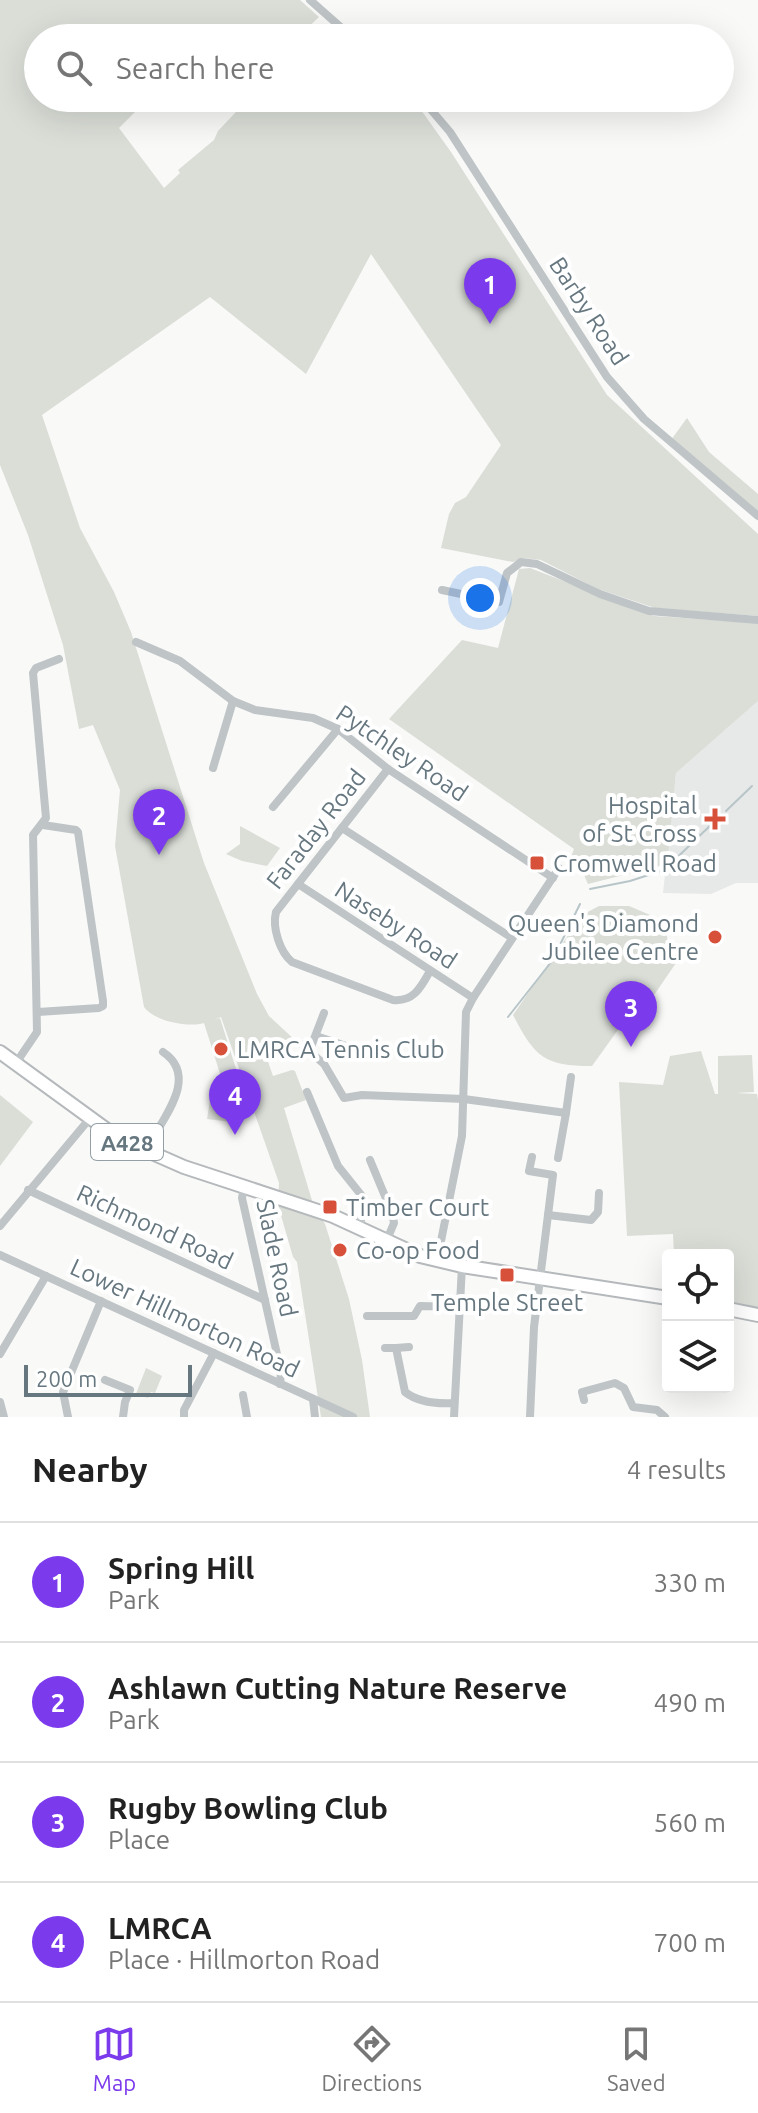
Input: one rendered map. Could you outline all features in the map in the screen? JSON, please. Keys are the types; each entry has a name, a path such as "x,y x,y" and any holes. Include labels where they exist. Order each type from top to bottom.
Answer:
{"highway":[{"name":"A428","path":"0,1052 118,1138 244,1187 322,1212 386,1242 437,1261 662,1297"},
{"path":"734,1310 758,1315"}],"street":[{"path":"310,0 337,24"},
{"name":"Barby Road","path":"433,112 450,132 600,367 623,397 644,419 758,516"},
{"path":"442,590 499,602 507,573 521,562 537,564 600,594 649,611 758,620"},
{"name":"Pytchley Road","path":"136,642 180,661 233,701 255,710 313,718 338,729 388,769 553,878"},
{"path":"16,1063 37,1032 38,1012 33,835 43,825 46,813 33,673 36,668 59,659"},
{"path":"213,768 233,701"},
{"path":"273,807 338,729"},
{"name":"Faraday Road","path":"388,769 276,912 274,924 285,954 298,965 401,1001 416,994 430,971"},
{"path":"38,1012 103,1006 78,832 43,825"},
{"path":"342,828 512,938"},
{"path":"437,1261 461,1138 465,1018 473,998 559,868"},
{"name":"Naseby Road","path":"298,884 473,998"},
{"path":"309,1052 324,1013"},
{"path":"316,1036 358,1050"},
{"path":"301,1044 324,1064 344,1098 362,1095 464,1099 566,1113"},
{"path":"146,1151 176,1097 179,1080 175,1054 163,1052"},
{"path":"558,1158 571,1077"},
{"path":"307,1092 317,1104 338,1166 362,1196 364,1208 359,1228"},
{"path":"0,1226 91,1117"},
{"path":"530,1417 534,1327 553,1175 529,1171 532,1157"},
{"path":"374,1164 394,1223 386,1242"},
{"name":"Slade Road","path":"244,1187 242,1198 281,1372 280,1384"},
{"name":"Richmond Road","path":"28,1190 265,1300"},
{"path":"548,1215 591,1220 598,1212 599,1193"},
{"name":"Lower Hillmorton Road","path":"0,1255 353,1417"},
{"path":"454,1417 462,1266"},
{"path":"0,1354 46,1276"},
{"path":"68,1417 63,1392 101,1301"},
{"path":"367,1316 414,1316 420,1306 460,1307"},
{"path":"385,1348 409,1347"},
{"path":"396,1348 405,1392 419,1400 454,1403"},
{"path":"184,1417 184,1410 214,1353"},
{"path":"105,1380 130,1390 123,1417"},
{"path":"582,1392 615,1383 624,1388 633,1407 657,1410 665,1417"},
{"path":"243,1395 247,1417"},
{"path":"315,1400 315,1417"},
{"path":"0,1402 4,1417"}],"shaded area":[{"path":"0,0 300,0 319,17 312,24 24,24 24,112 135,112 119,128 164,188 180,173 178,170 214,140 236,112 422,112 607,395 758,534 758,616 655,608 598,589 541,560 523,558 513,562 441,548 449,514 455,503 466,497 501,445 371,254 306,374 210,297 42,415 80,528 131,632 204,863 257,994 269,1016 296,1041 265,1053 273,1076 295,1071 306,1100 284,1108 314,1207 325,1224 349,1299 370,1417 321,1417 297,1262 278,1205 279,1183 221,1017 214,1020 220,1018 238,1075 222,1080 204,1023 189,1025 172,1022 155,1016 144,1007 115,846 120,790 93,725 79,729 63,645 28,535 0,465"},
{"path":"687,418 709,452 758,494 758,513 671,440"},
{"path":"530,568 654,616 758,623 758,701 676,773 667,864 588,884 579,864 571,857 574,849 389,719 462,640 498,648 519,569"},
{"name":"Hospital of St Cross","path":"758,701 758,883 736,883 711,894 663,893 676,773"},
{"path":"240,826 280,848 267,866 226,854 240,844"},
{"path":"599,906 629,906 662,920 670,953 676,963 645,1008 638,1002 592,1066 562,1064 535,1050 513,1015 582,915"},
{"path":"701,1051 715,1094 718,1094 718,1056 752,1055 754,1092 736,1093 757,1094 758,1100 758,1309 734,1305 734,1249 674,1249 673,1234 627,1236 619,1082 663,1085 670,1056"},
{"path":"212,1087 245,1092 240,1123 207,1119"},
{"path":"0,1095 33,1122 0,1166"},
{"path":"146,1368 162,1376 155,1393 151,1392 148,1398 136,1394"}],"waterway":[{"path":"726,811 752,786"},
{"path":"590,889 664,870 715,821"},
{"path":"508,1017 552,961 580,904"}],"place":[{"name":"Spring Hill","path":"490,324"},
{"name":"Hospital of St Cross","path":"715,819"},
{"name":"Ashlawn Cutting Nature Reserve","path":"159,855"},
{"name":"Cromwell Road","path":"537,863"},
{"name":"Queen's Diamond Jubilee Centre","path":"715,937"},
{"name":"Rugby Bowling Club","path":"631,1047"},
{"name":"LMRCA Tennis Club","path":"221,1049"},
{"name":"LMRCA","path":"235,1135"},
{"name":"Timber Court","path":"330,1207"},
{"name":"Co-op Food","path":"340,1250"},
{"name":"Temple Street","path":"507,1275"}]}
